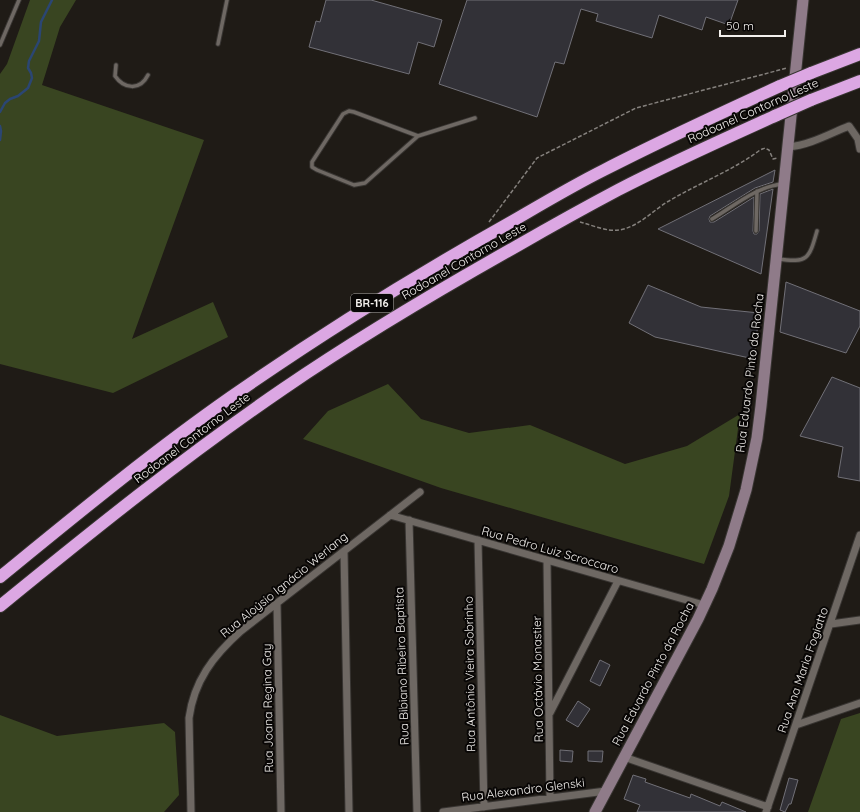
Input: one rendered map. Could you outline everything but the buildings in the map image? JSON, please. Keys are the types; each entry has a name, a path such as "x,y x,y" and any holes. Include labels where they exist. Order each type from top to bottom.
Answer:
{"highway":[{"name":"Rodoanel Contorno Leste","path":"0,577 104,492 222,403 271,369 435,265 603,170 780,86 860,54"},
{"name":"Rodoanel Contorno Leste","path":"0,606 156,481 283,389 372,331 435,293 566,219 652,173 777,115 860,81"}],"main road":[{"name":"Rua Eduardo Pinto da Rocha","path":"595,812 704,605 722,563 738,518 752,463 761,406 803,0"}],"street":[{"path":"788,147 804,144 849,126 858,139 860,149"},
{"name":"Rua Aloýsio Ignácio Werlang","path":"191,812 189,731 191,705 195,692 209,666 225,646 241,631 420,492"},
{"name":"Rua Pedro Luiz Scroccaro","path":"390,515 704,605"},
{"name":"Rua Bibiano Ribeiro Baptista","path":"409,520 417,812"},
{"name":"Rua Ana Maria Fogiatto","path":"767,810 860,535"},
{"name":"Rua Antônio Vieira Sobrinho","path":"478,540 484,807"},
{"path":"344,551 350,812"},
{"name":"Rua Octávio Monastier","path":"548,560 550,798"},
{"path":"549,714 618,581"},
{"name":"Rua Joana Regina Gay","path":"278,603 281,812"},
{"path":"831,624 860,620"},
{"path":"796,725 860,703"},
{"path":"624,757 767,810"},
{"name":"Rua Alexandro Glenski","path":"443,812 606,791"}],"lane":[{"path":"0,45 19,0"},
{"path":"218,44 227,0"},
{"path":"116,65 115,76 119,82 127,86 136,86 144,82 148,75"},
{"path":"418,136 354,112 349,112 343,114 312,162 312,167 354,185 365,183 418,136 475,118"},
{"path":"712,219 757,191 773,185 784,184"},
{"path":"756,231 757,191"},
{"path":"776,259 790,261 801,260 808,256 812,250 817,231"}],"path":[{"path":"488,224 537,158 636,108 796,66"},
{"path":"566,219 608,230 618,230 632,226 668,202 733,168 760,150 765,148 769,150 773,159 780,158 788,147"}],"green space":[{"path":"30,0 76,0 60,27 42,85 204,140 132,339 213,302 228,337 113,393 0,364 0,74 7,64"},
{"path":"388,384 421,419 469,433 530,425 625,464 687,446 740,414 729,496 704,564 441,488 303,439 328,411"},
{"path":"860,713 860,812 808,812 841,719"},
{"path":"0,715 57,736 164,723 175,732 179,795 164,812 0,812"}],"waterway":[{"path":"0,112 5,103 18,96 28,88 32,78 28,68 29,61 39,41 41,22 52,0"},
{"path":"0,126 0,140"}]}
